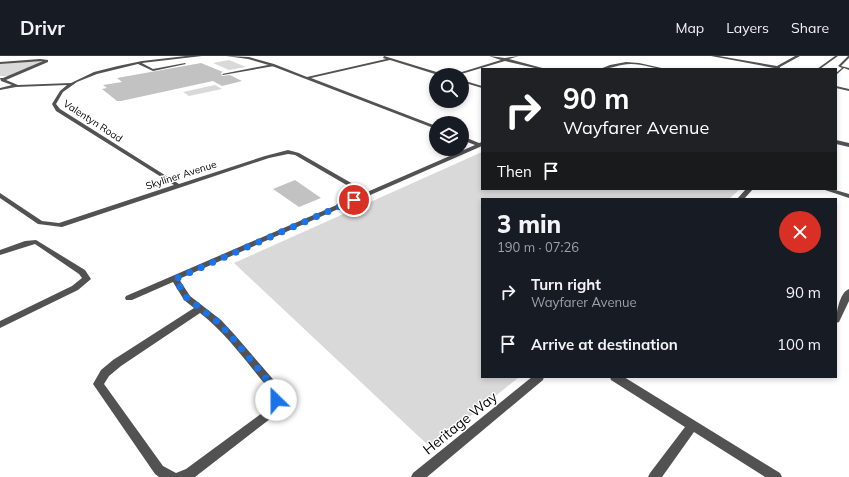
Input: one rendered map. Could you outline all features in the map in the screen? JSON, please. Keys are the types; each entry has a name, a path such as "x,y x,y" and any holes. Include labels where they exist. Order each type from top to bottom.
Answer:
{"street":[{"name":"Valentyn Road","path":"179,186 58,110 54,104 60,92 70,84 100,72 139,63 200,56"},
{"path":"228,56 254,59 274,65 429,125"},
{"path":"379,56 429,71"},
{"path":"491,56 540,68"},
{"path":"469,71 517,56"},
{"path":"713,56 777,68 798,56"},
{"path":"308,78 388,59"},
{"path":"0,63 47,61 1,80"},
{"path":"605,68 626,62 659,68"},
{"path":"1,80 17,86"},
{"path":"469,83 481,87"},
{"path":"0,89 17,86 70,84"},
{"path":"837,87 849,90"},
{"path":"469,141 481,145"},
{"path":"837,142 849,145"},
{"path":"129,298 481,145"},
{"name":"Skyliner Avenue","path":"0,194 40,223 52,226 73,222 267,157 288,152 301,156 367,194"},
{"path":"741,198 749,190"},
{"path":"828,190 849,196"},
{"path":"0,254 28,243 40,243 82,272 87,279 75,288 0,324"},
{"path":"175,279 187,298 218,322 231,336 274,388 276,400 266,416 190,473 180,477"},
{"path":"837,318 849,292"},
{"path":"172,477 159,470 98,384 105,373 117,363 200,309"},
{"name":"Heritage Way","path":"417,477 538,378"},
{"path":"617,378 776,477"},
{"path":"654,477 694,425"}],"lane":[{"path":"819,68 837,56"},
{"path":"849,57 839,66 849,69"},
{"path":"139,63 153,70 185,64"},
{"path":"223,74 274,65"},
{"path":"837,73 843,68"}],"shaded area":[{"path":"229,60 246,67 229,70 213,63"},
{"path":"44,61 9,76 0,76 0,63"},
{"path":"215,85 222,89 189,96 183,92"},
{"path":"481,152 481,190 739,190 730,198 481,198 481,378 518,378 431,448 234,263"}],"building":[{"path":"201,63 223,72 221,73 222,76 230,75 242,81 222,86 213,81 121,101 117,101 102,89 107,88 103,85 122,82 117,78"},
{"path":"295,180 321,198 299,207 273,189"}],"route":[{"path":"276,400 274,388 231,336 218,322 187,298 175,279 354,200"}]}
